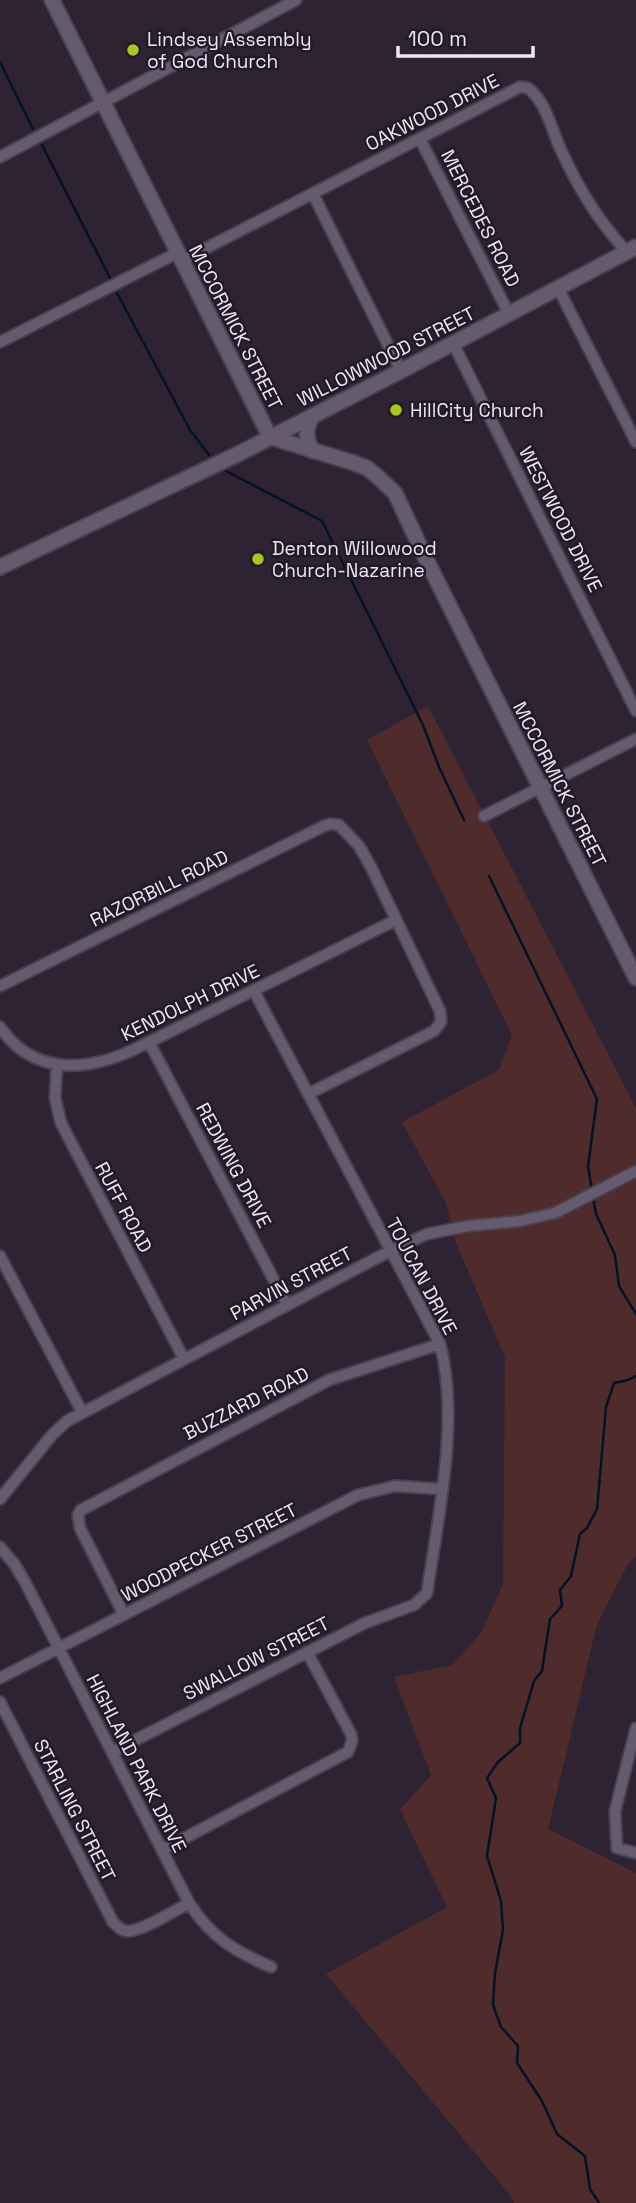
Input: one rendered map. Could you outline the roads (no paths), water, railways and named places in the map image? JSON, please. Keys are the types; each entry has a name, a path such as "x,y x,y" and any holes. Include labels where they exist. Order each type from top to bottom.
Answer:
{"street":[{"name":"MCCORMICK STREET","path":"52,0 270,438 367,468 396,493 636,978"},
{"path":"0,157 296,0"},
{"name":"OAKWOOD DRIVE","path":"0,342 313,194 520,87 528,88 541,101 586,202 601,222 631,249"},
{"name":"MERCEDES ROAD","path":"421,139 509,314"},
{"path":"313,194 401,371"},
{"name":"WILLOWWOOD STREET","path":"0,567 270,438 631,249"},
{"path":"558,288 636,442"},
{"name":"WESTWOOD DRIVE","path":"453,344 636,711"},
{"path":"313,416 306,432 313,451"},
{"path":"484,816 636,739"},
{"name":"RAZORBILL ROAD","path":"0,986 324,826 335,824 344,828 365,855 396,920"},
{"path":"308,1094 434,1031 441,1022 440,1011 396,920"},
{"name":"KENDOLPH DRIVE","path":"0,1027 9,1040 29,1055 57,1065 100,1063 149,1042 396,920"},
{"name":"TOUCAN DRIVE","path":"254,991 440,1344 447,1390 447,1433 427,1593 419,1602"},
{"name":"REDWING DRIVE","path":"149,1042 287,1305"},
{"name":"RUFF ROAD","path":"57,1065 55,1098 61,1123 184,1359"},
{"name":"PARVIN STREET","path":"0,1499 52,1435 82,1412 390,1251 427,1234 468,1226 520,1221 555,1213 636,1171"},
{"path":"0,1256 82,1412"},
{"name":"BUZZARD ROAD","path":"124,1615 80,1528 78,1514 86,1506 308,1390 350,1372 440,1344"},
{"name":"WOODPECKER STREET","path":"0,1678 358,1495 395,1486 441,1489"},
{"name":"HIGHLAND PARK DRIVE","path":"0,1548 25,1582 189,1903 211,1932 226,1945 271,1967"},
{"name":"SWALLOW STREET","path":"112,1752 365,1623 419,1602"},
{"path":"162,1850 343,1756 351,1747 351,1734 307,1652"},
{"name":"STARLING STREET","path":"0,1702 113,1922 124,1931 138,1929 189,1903"},
{"path":"635,1732 615,1811 617,1848 636,1853"}],"waterway":[{"path":"0,62 33,129"},
{"path":"42,145 110,278"},
{"path":"117,293 190,430 209,455"},
{"path":"226,471 322,521 423,725 464,820"},
{"path":"489,876 597,1099 588,1166 592,1190"},
{"path":"593,1197 596,1214 615,1255 619,1286 636,1314"},
{"path":"599,2203 590,2189 585,2156 557,2134 542,2101 517,2063 518,2046 501,2027 493,2005 495,1973 503,1930 501,1901 487,1856 496,1798 487,1778 498,1762 520,1743 520,1728 534,1681 542,1671 550,1619 562,1606 560,1590 571,1576 580,1534 587,1528 597,1509 606,1407 614,1383 636,1376"}],"place":[{"name":"Lindsey Assembly of God Church","path":"133,50"},
{"name":"HillCity Church","path":"396,410"},
{"name":"Denton Willowood Church-Nazarine","path":"258,559"}]}
